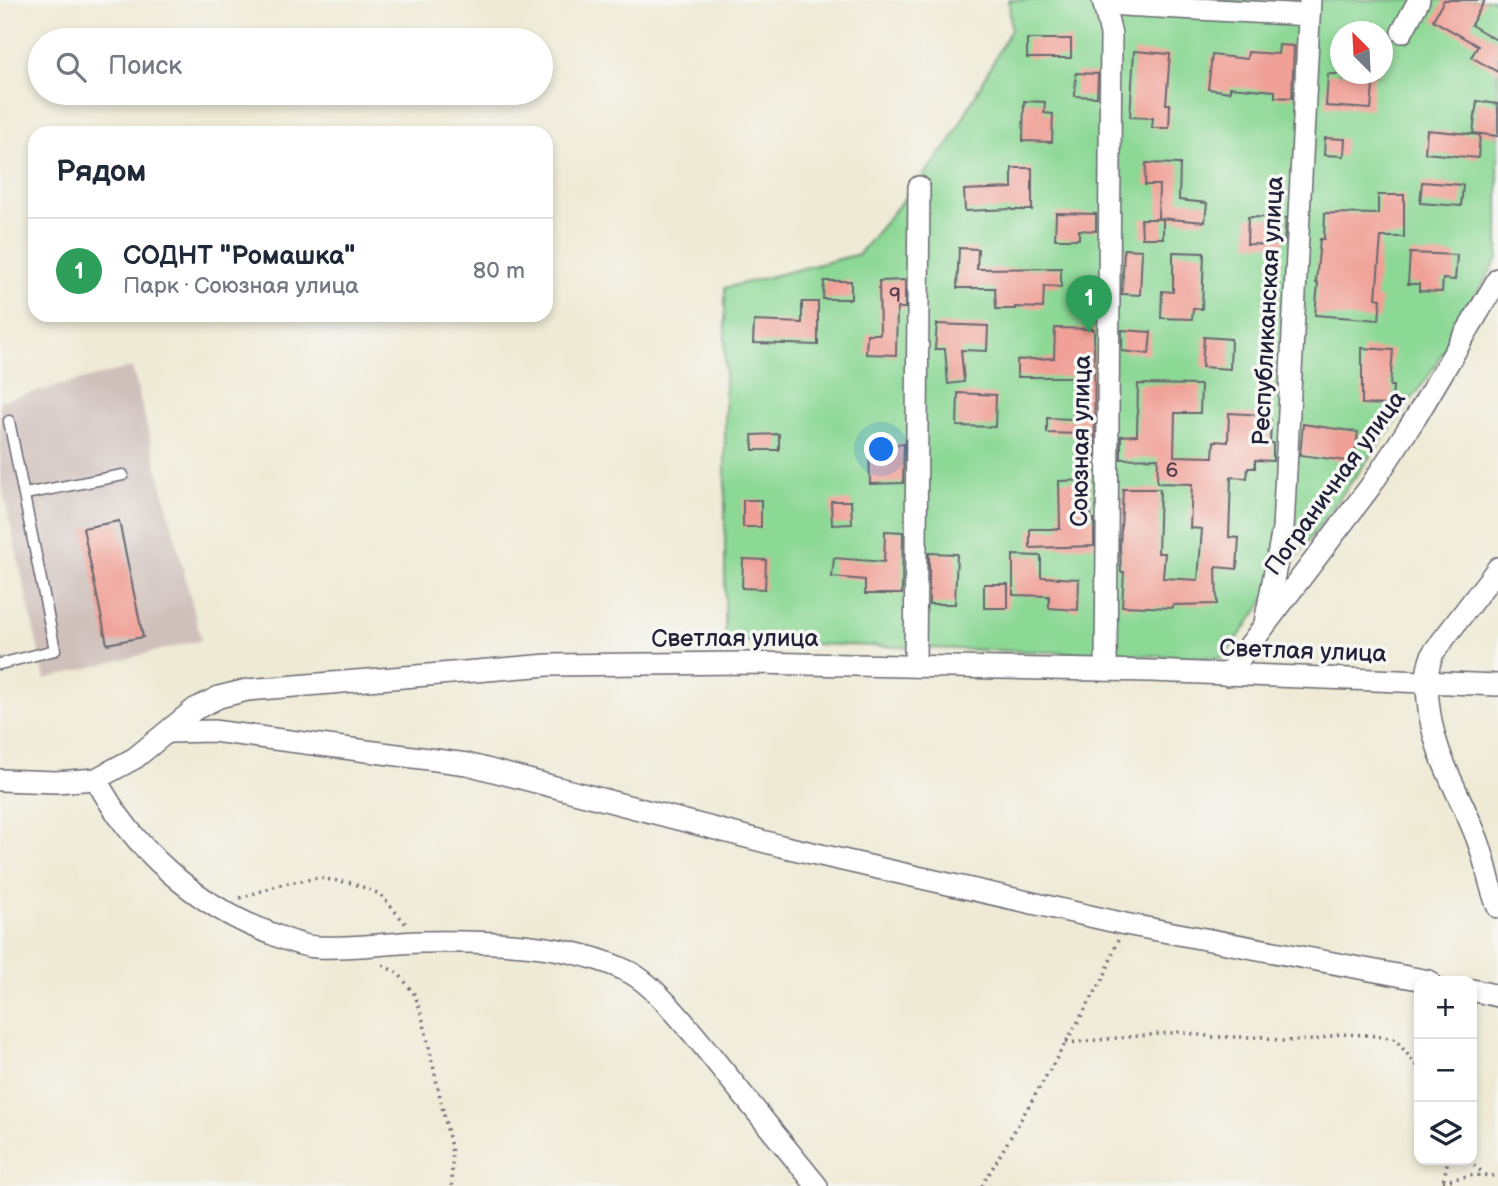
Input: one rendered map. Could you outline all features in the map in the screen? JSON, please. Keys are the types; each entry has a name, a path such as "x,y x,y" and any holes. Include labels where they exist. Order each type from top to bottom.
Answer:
{"street":[{"path":"1402,32 1419,0"},
{"path":"1103,2 1310,7"},
{"name":"Союзная улица","path":"1103,2 1111,34 1106,670"},
{"name":"Республиканская улица","path":"1265,623 1283,529 1310,7"},
{"path":"915,666 919,187"},
{"name":"Пограничная улица","path":"1227,675 1370,487 1416,417 1498,279"},
{"path":"1498,568 1443,638 1427,667 1426,682 1430,727 1439,755 1488,843 1498,907"},
{"path":"1393,681 1498,590"},
{"name":"Светлая улица","path":"0,779 56,782 96,779 135,758 195,709 219,697 278,687 548,665 748,663 1106,670 1498,685"},
{"path":"170,732 213,731 467,764 781,846 1125,924 1414,978"},
{"path":"96,779 112,809 145,848 181,883 251,926 282,938 312,947 421,942 488,943 556,949 600,959 632,973 689,1028 817,1186"},
{"path":"1477,991 1498,996"}],"lane":[{"path":"0,664 55,650 9,421"},
{"path":"25,494 123,475"}],"path":[{"path":"215,906 283,884 318,878 352,883 380,894 421,942"},
{"path":"982,1186 1104,977 1125,924"},
{"path":"351,947 399,974 415,995 424,1024 452,1152 452,1186"},
{"path":"1066,1043 1180,1032 1214,1037 1262,1037 1283,1041 1314,1040 1340,1034 1369,1035 1395,1039 1414,1062"},
{"path":"1447,1165 1442,1184 1485,1175 1498,1176"},
{"path":"1474,1165 1485,1175"}],"shaded area":[{"path":"132,367 201,640 45,679 0,478 0,401"}],"green space":[{"path":"1009,0 1498,0 1498,258 1428,377 1223,658 725,641 725,288 859,254 949,144 1011,29"}],"building":[{"path":"1444,0 1485,0 1471,25 1498,41 1498,72 1471,57 1478,46 1433,20"},
{"path":"1027,39 1071,39 1071,58 1027,58"},
{"path":"1279,45 1294,46 1292,98 1275,97 1275,91 1230,87 1230,92 1208,89 1212,55 1247,59 1248,52 1278,54"},
{"path":"1134,51 1170,54 1166,104 1170,104 1169,128 1152,128 1153,118 1130,117"},
{"path":"1076,73 1098,74 1097,97 1075,96"},
{"path":"1328,74 1330,84 1373,84 1371,109 1326,106"},
{"path":"1024,101 1045,102 1044,113 1053,114 1052,142 1023,141"},
{"path":"1477,101 1498,104 1498,136 1473,133"},
{"path":"1427,130 1480,135 1478,158 1425,153"},
{"path":"1325,138 1345,139 1344,156 1324,155"},
{"path":"1146,163 1180,164 1179,200 1207,203 1205,222 1158,218 1159,185 1145,185"},
{"path":"1012,168 1032,168 1032,210 965,211 964,190 1012,188"},
{"path":"1422,182 1463,185 1461,206 1420,203"},
{"path":"1378,195 1404,195 1404,237 1381,237 1376,298 1381,299 1379,320 1315,315 1320,239 1324,239 1325,213 1378,214"},
{"path":"1056,213 1096,214 1096,231 1079,230 1079,239 1055,239"},
{"path":"1248,217 1286,218 1284,245 1247,244"},
{"path":"1141,219 1163,219 1163,238 1142,238"},
{"path":"959,248 978,249 977,269 1061,268 1061,287 1044,286 1043,308 996,309 995,288 957,288"},
{"path":"1124,249 1142,250 1140,295 1122,294"},
{"path":"1173,252 1204,253 1202,309 1193,309 1192,319 1161,318 1162,291 1173,292"},
{"path":"1410,253 1457,255 1455,280 1443,279 1442,292 1419,291 1419,284 1408,284"},
{"path":"905,280 905,308 897,308 896,355 866,354 867,334 880,334 879,281"},
{"path":"824,281 851,281 851,299 823,299"},
{"path":"802,302 818,302 818,345 753,343 754,321 802,323"},
{"path":"937,324 988,326 987,351 961,350 964,382 948,384 945,349 935,349"},
{"path":"1055,328 1094,329 1095,464 1077,463 1078,434 1047,433 1047,418 1073,419 1074,377 1017,377 1017,360 1054,358"},
{"path":"1122,330 1151,332 1149,354 1122,351"},
{"path":"1204,337 1231,339 1230,369 1202,367"},
{"path":"1362,348 1393,350 1390,386 1393,386 1392,405 1362,404"},
{"path":"1138,384 1201,385 1200,413 1175,413 1174,456 1213,457 1214,441 1228,442 1229,413 1264,415 1264,419 1271,420 1270,443 1273,443 1273,461 1255,460 1255,468 1248,468 1247,478 1231,477 1229,537 1239,538 1237,569 1216,567 1217,604 1173,605 1173,608 1122,606 1124,572 1121,572 1120,547 1123,489 1160,489 1158,553 1165,553 1163,578 1198,580 1202,529 1190,528 1192,484 1157,483 1158,458 1121,459 1121,436 1137,435"},
{"path":"958,393 996,395 995,427 957,426"},
{"path":"1303,424 1358,432 1354,462 1300,455"},
{"path":"779,434 779,450 753,450 752,435"},
{"path":"904,444 903,483 870,484 869,445"},
{"path":"1090,480 1094,546 1030,548 1030,529 1060,529 1059,481"},
{"path":"743,500 761,500 761,527 743,527"},
{"path":"831,501 851,501 852,524 832,525"},
{"path":"119,521 143,637 107,644 83,528"},
{"path":"885,531 903,532 902,594 865,594 865,580 832,577 834,558 884,562"},
{"path":"929,553 957,554 955,604 929,604"},
{"path":"1013,555 1041,556 1041,577 1079,579 1078,610 1049,608 1049,596 1013,595"},
{"path":"743,559 766,560 765,589 742,588"},
{"path":"984,584 1008,584 1008,608 984,608"}],"place":[{"name":"СОДНТ \"Ромашка\"","path":"1089,333"}]}
